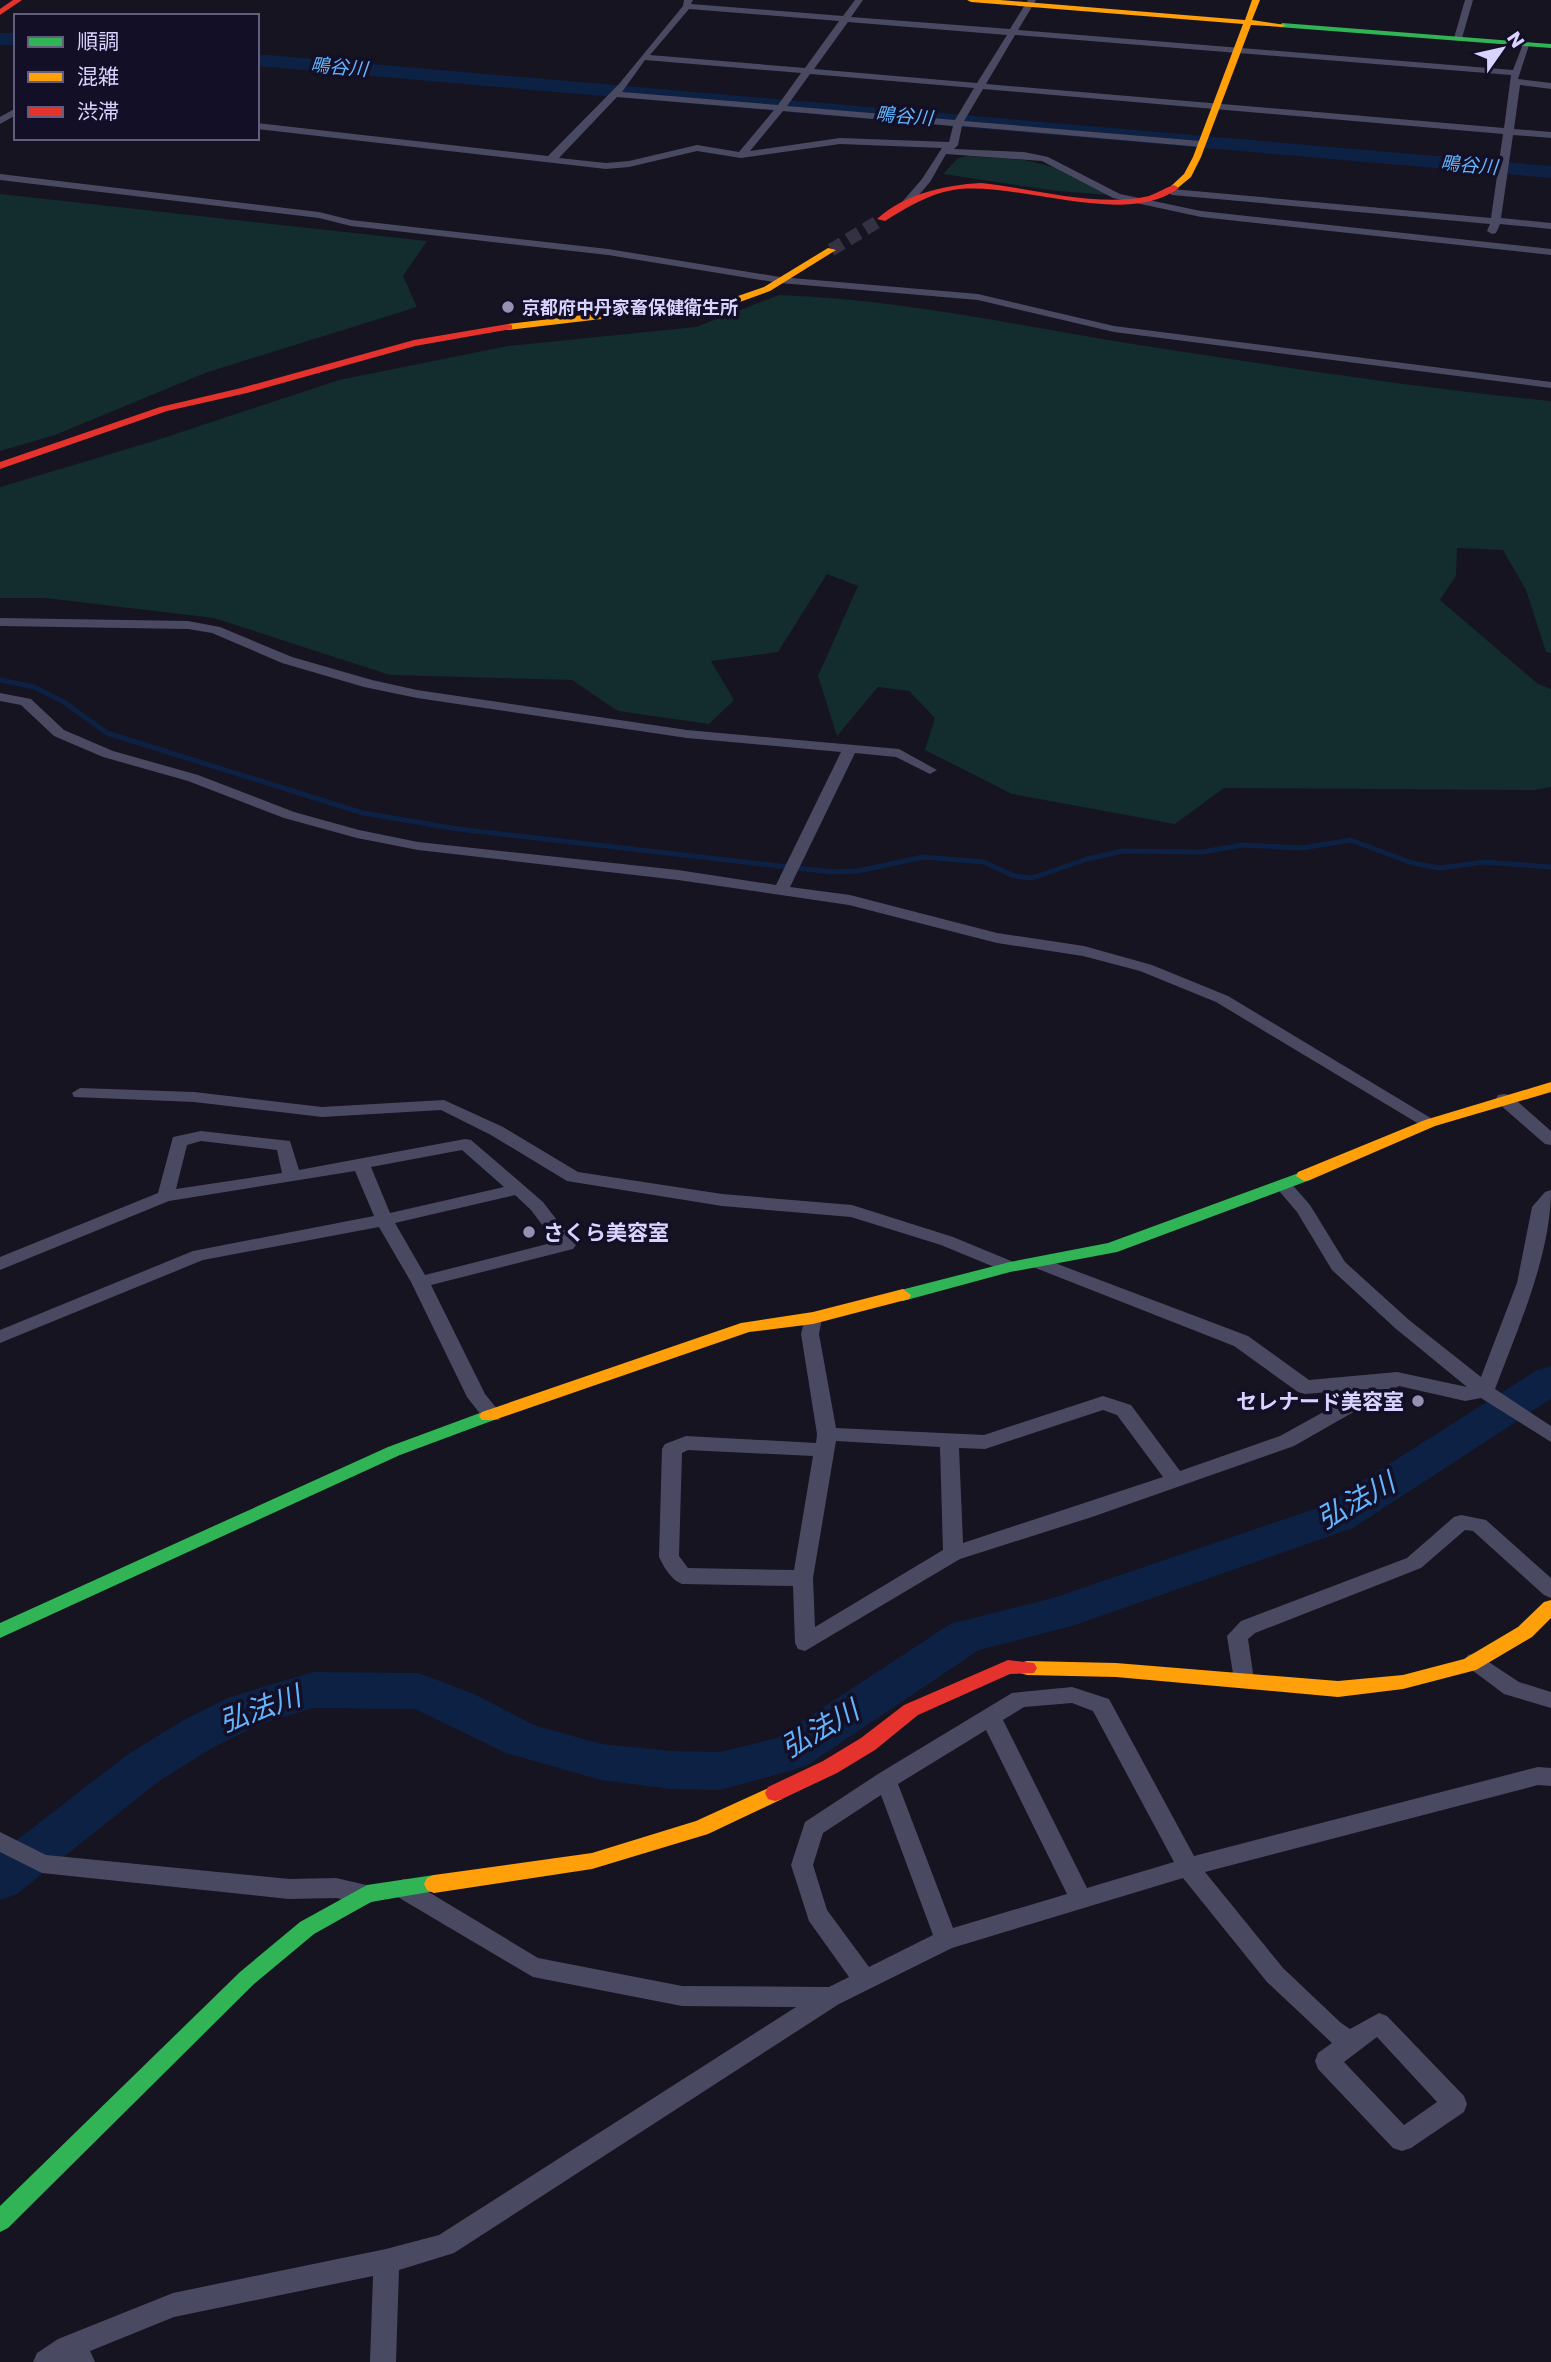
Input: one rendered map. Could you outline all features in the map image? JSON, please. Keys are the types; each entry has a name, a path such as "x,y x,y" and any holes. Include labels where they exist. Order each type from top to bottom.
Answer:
{"main road":[{"path":"0,13 18,0"},
{"path":"971,0 1030,2 1551,46"},
{"path":"882,219 907,202 931,192 984,186 1081,198 1134,200 1172,192 1184,180 1201,141 1255,0"},
{"path":"0,466 164,409 243,391 414,343 519,325 737,300 767,289 831,250"},
{"path":"0,1631 394,1451 492,1415 747,1327 814,1318 1010,1267 1111,1248 1283,1185 1430,1123 1551,1087"},
{"path":"0,2221 247,1978 307,1928 367,1894 592,1861 701,1828 830,1767 869,1744 911,1710 1009,1667 1116,1670 1338,1689 1402,1682 1475,1661 1525,1632 1551,1607"}],"street":[{"path":"741,155 780,108 859,0"},
{"path":"1458,38 1469,0"},
{"path":"907,202 926,180 943,151 953,145 958,123 1030,2"},
{"path":"548,160 558,154 615,94 688,3 1238,50 1514,77 1551,86"},
{"path":"1492,246 1514,77 1527,44"},
{"path":"643,57 1551,135"},
{"path":"615,94 1201,141"},
{"path":"259,126 606,166 629,164 697,148 741,155 840,141 953,145"},
{"path":"943,151 1024,155 1045,159 1106,190 1134,200 1201,214 1551,252"},
{"path":"0,177 319,215 351,223 608,252 780,280 978,297 1114,329 1551,384"},
{"path":"1172,192 1551,226"},
{"path":"0,622 188,625 215,630 287,660 358,681 417,694 687,734 900,753 930,770"},
{"path":"0,696 26,702 59,733 108,754 193,778 289,815 357,834 418,846 678,875 850,900 997,938 1084,951 1146,968 1222,999 1430,1123"},
{"path":"781,890 850,748"},
{"path":"80,1093 194,1097 322,1112 444,1105 497,1131 573,1177 722,1200 852,1211 947,1241 1010,1267"},
{"path":"1504,1099 1551,1140"},
{"path":"166,1196 179,1141 201,1136 284,1145 292,1177"},
{"path":"0,1264 166,1196 292,1177 465,1144 537,1206 567,1245 420,1282"},
{"path":"360,1164 384,1220 420,1282 477,1396 492,1415"},
{"path":"1283,1185 1304,1209 1338,1266 1402,1324 1490,1395 1518,1416 1551,1435"},
{"path":"0,1337 199,1255 384,1220 518,1189"},
{"path":"1490,1395 1526,1283 1541,1207 1551,1196"},
{"path":"1039,1263 1241,1341 1305,1387 1397,1379 1465,1394 1490,1395"},
{"path":"814,1318 810,1334 826,1442 803,1578 805,1643 953,1554 1287,1441 1397,1379"},
{"path":"803,1578 682,1576 669,1557 672,1449 686,1443 949,1439 985,1442 1103,1403 1124,1410 1175,1480"},
{"path":"949,1439 953,1554"},
{"path":"1243,1680 1237,1636 1248,1627 1414,1563 1461,1522 1479,1525 1551,1590"},
{"path":"1475,1661 1512,1688 1551,1700"},
{"path":"865,1980 817,1914 802,1865 813,1828 886,1780 1020,1699 1072,1695 1101,1705 1188,1867 1275,1975 1333,2030 1350,2042"},
{"path":"990,1716 1081,1900"},
{"path":"65,2357 173,2305 386,2261 445,2245 831,1997 946,1940 1188,1867 1538,1776 1551,1777"},
{"path":"886,1780 946,1940"},
{"path":"0,1840 42,1864 289,1889 336,1888 367,1894"},
{"path":"404,1889 533,1967 682,1996 831,1997"},
{"path":"1379,2023 1455,2104 1402,2140 1327,2061 1350,2042 1379,2023"},
{"path":"383,2362 386,2261"}],"green space":[{"path":"969,156 1024,160 1066,170 1110,195 1057,191 943,174 958,158"},
{"path":"0,194 427,241 403,276 417,307 205,373 55,435 0,451"},
{"path":"779,295 865,301 1281,367 1551,401 1551,653 1546,652 1526,590 1503,550 1457,548 1456,576 1440,600 1538,684 1551,689 1551,787 1534,790 1224,788 1175,824 1012,794 925,750 935,718 909,691 878,687 837,736 818,676 858,586 827,574 778,652 711,661 734,700 709,724 618,711 572,680 390,675 214,618 45,598 0,598 0,487 154,441 339,380 508,346 696,327"}],"waterway":[{"name":"鴫谷川","path":"0,39 14,39"},
{"name":"鴫谷川","path":"259,60 1551,172"},
{"path":"0,680 34,687 64,702 107,733 363,813 458,829 832,872 858,871 923,857 984,862 1014,876 1032,878 1087,859 1123,851 1202,852 1243,845 1302,848 1351,840 1412,863 1440,868 1484,862 1551,867"},
{"name":"弘法川","path":"0,1880 143,1768 198,1734 246,1710 313,1690 419,1691 458,1707 522,1740 601,1762 671,1770 720,1771 790,1753 966,1636 1057,1614 1338,1517 1551,1380"}],"tunnel":[{"path":"831,250 882,219"}],"traffic: fast":[{"path":"1282,25 1551,46"},
{"path":"903,1295 1010,1267 1111,1248 1304,1176"},
{"path":"0,1631 394,1451 488,1416"},
{"path":"0,2221 247,1978 307,1928 367,1894 434,1884"}],"traffic: slow":[{"path":"971,0 1282,25"},
{"path":"1174,188 1188,175 1197,157 1256,0"},
{"path":"508,327 737,300 767,289 831,250"},
{"path":"1304,1176 1430,1123 1551,1087"},
{"path":"488,1416 747,1327 813,1318 903,1295"},
{"path":"1027,1668 1116,1670 1338,1689 1403,1682 1469,1665 1525,1632 1551,1607"},
{"path":"434,1884 592,1861 701,1828 775,1793"}],"traffic: jam":[{"path":"0,13 18,0"},
{"path":"882,219 917,199 956,187 981,186 1099,201 1152,198 1174,188"},
{"path":"0,466 164,409 243,391 414,343 508,327"},
{"path":"775,1793 830,1767 868,1744 911,1710 1008,1667 1027,1668"}],"place":[{"name":"京都府中丹家畜保健衛生所","path":"508,307"},
{"name":"さくら美容室","path":"529,1232"},
{"name":"セレナード美容室","path":"1418,1401"}]}
